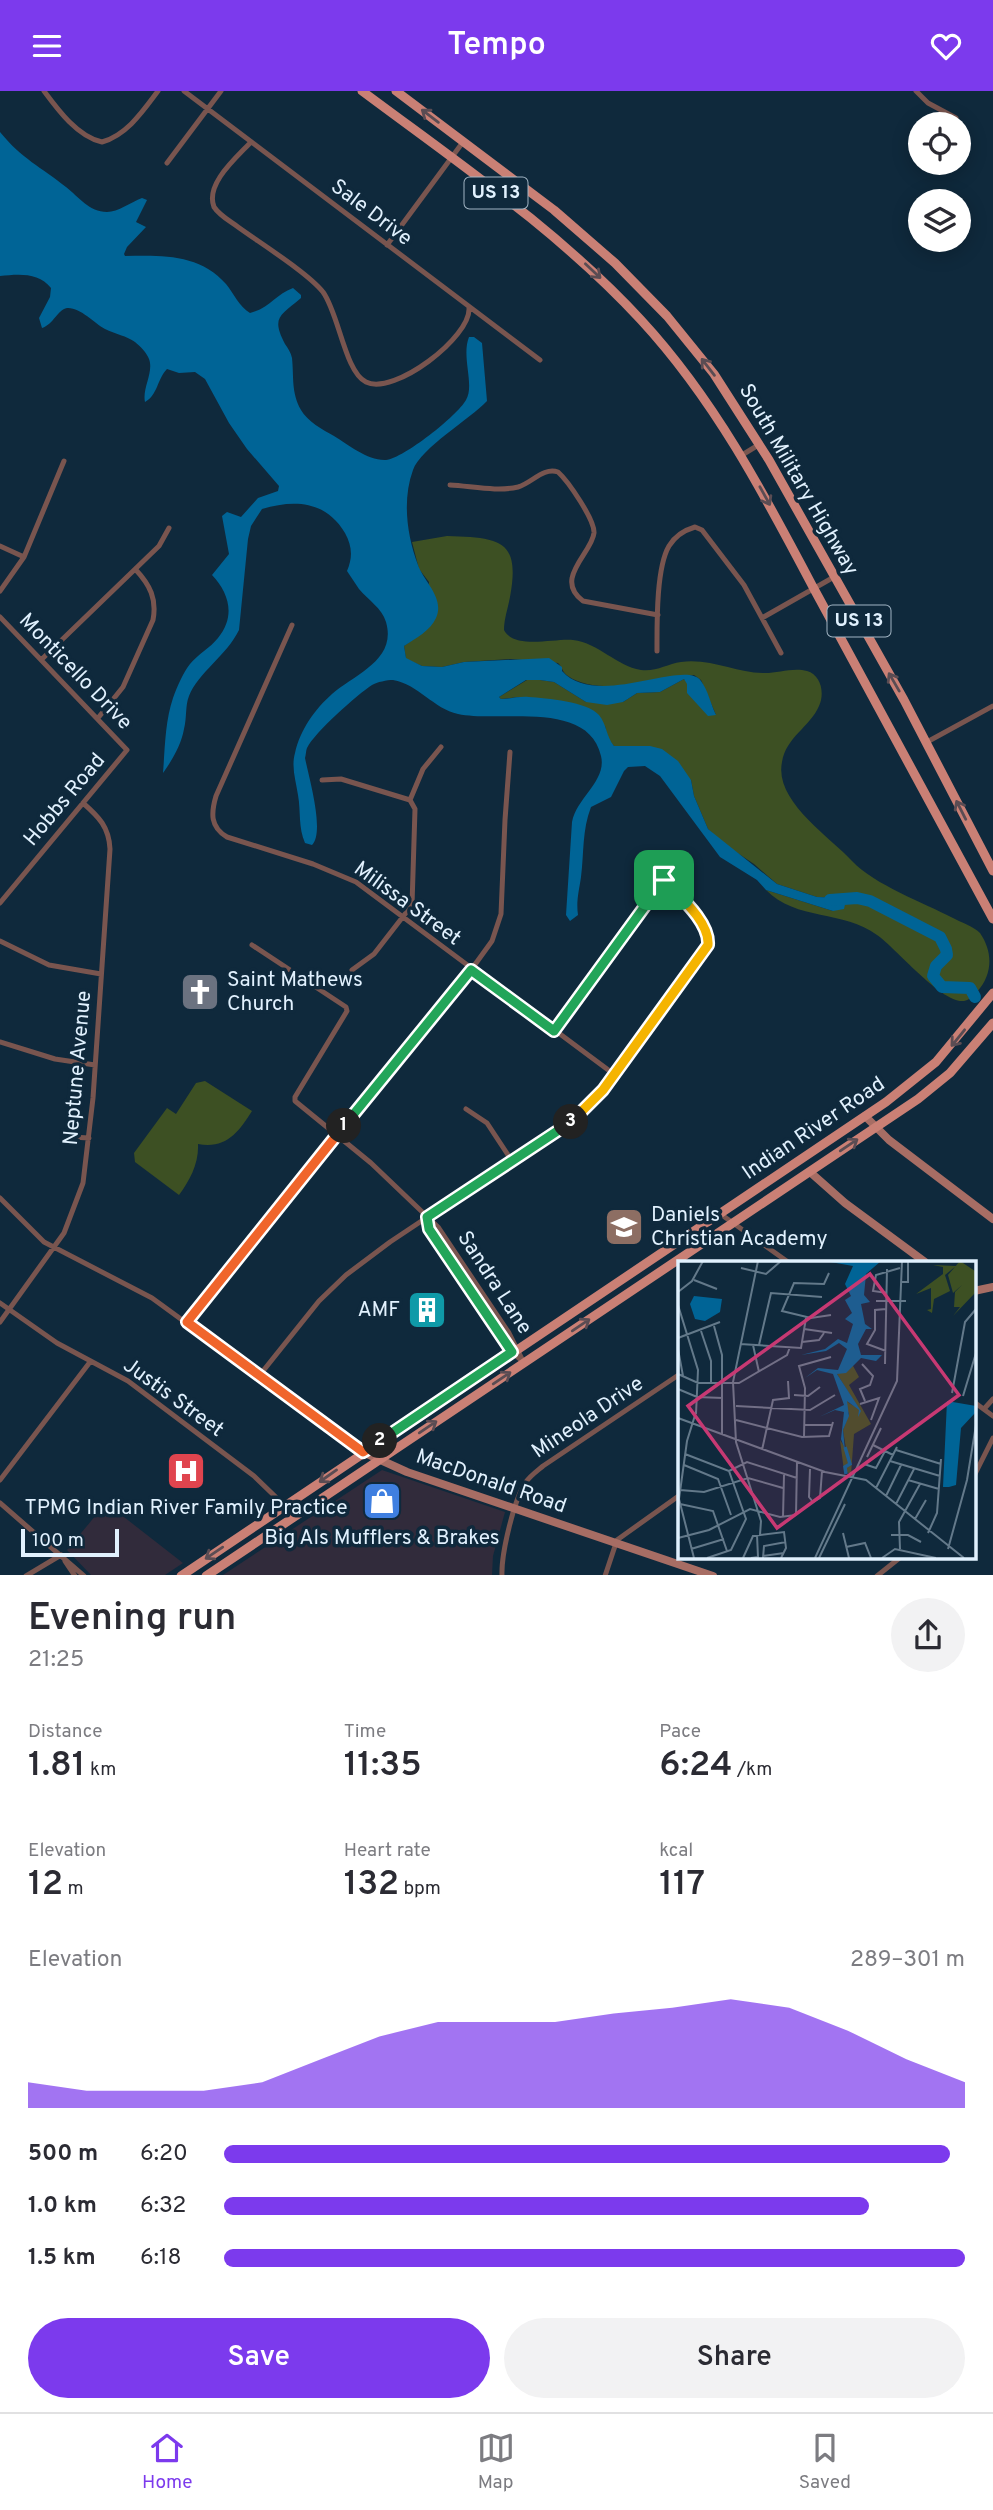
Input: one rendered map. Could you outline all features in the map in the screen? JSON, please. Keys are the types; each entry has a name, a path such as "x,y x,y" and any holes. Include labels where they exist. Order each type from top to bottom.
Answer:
{"main road":[{"name":"South Military Highway","path":"362,91 542,227 613,290 684,370 742,455 993,919"},
{"name":"South Military Highway","path":"396,91 554,210 640,287 714,374 760,444 927,742 991,864"},
{"name":"Indian River Road","path":"182,1575 918,1079 936,1062 993,993"},
{"name":"Indian River Road","path":"207,1575 936,1086 962,1061 993,1023"}],"street":[{"path":"44,91 87,137 102,142 115,137 135,120 158,91"},
{"name":"Sale Drive","path":"184,91 540,360"},
{"path":"167,163 221,91"},
{"path":"916,91 928,103 945,112"},
{"path":"251,142 215,185 211,196 214,207 318,286 335,315 352,367 362,379 373,384 386,384 426,363 463,326 468,319 469,308"},
{"path":"387,245 463,142"},
{"path":"742,455 760,444"},
{"path":"0,591 24,557 64,461"},
{"path":"450,485 510,488 526,484 546,471 558,471 590,517 594,529 591,543 579,558 573,588 583,601 658,615"},
{"path":"657,651 664,557 667,548 683,532 695,527 702,530 744,586 781,653"},
{"path":"41,660 136,570 159,546 169,528"},
{"path":"0,547 24,557"},
{"path":"98,718 122,687 153,620 155,600 152,590 136,570"},
{"path":"762,618 834,577"},
{"name":"Monticello Drive","path":"0,617 127,750"},
{"name":"Milissa Street","path":"292,625 213,806 212,816 217,830 227,837 341,875 370,891 471,970 615,1075"},
{"path":"57,690 64,684"},
{"path":"927,742 993,706"},
{"path":"410,800 423,769 441,747"},
{"name":"Hobbs Road","path":"0,903 127,750"},
{"path":"187,1322 471,970 492,940 501,915 510,752"},
{"path":"322,781 341,779 410,800 415,809 414,900 374,954 352,970"},
{"name":"Neptune Avenue","path":"0,1322 54,1248 78,1200 83,1183 95,1065 110,837 98,816 83,803"},
{"path":"259,1376 331,1288 362,1262 581,1114 615,1075 708,945 704,925 648,863"},
{"path":"554,1031 664,880"},
{"path":"0,941 49,965 101,974"},
{"name":"Sandra Lane","path":"252,945 346,1007 347,1014 295,1099 403,1192 438,1227 524,1363"},
{"path":"0,1042 44,1056 95,1065"},
{"path":"466,1109 487,1123 512,1161"},
{"path":"865,1116 876,1128 993,1219"},
{"path":"72,1137 89,1138"},
{"path":"810,1172 845,1203 924,1261"},
{"name":"MacDonald Road","path":"0,1198 33,1233 54,1248 135,1288 187,1322 377,1460 710,1575"},
{"path":"719,1213 787,1261"},
{"name":"Justis Street","path":"0,1303 57,1343 128,1381 254,1476 285,1506"},
{"path":"0,1480 90,1362"},
{"name":"Mineola Drive","path":"502,1575 503,1551 519,1496 527,1481 543,1466 678,1375"},
{"path":"984,1409 993,1399"},
{"path":"976,1403 993,1416"},
{"path":"976,1472 993,1438"},
{"path":"605,1575 616,1543 622,1535 678,1496"},
{"path":"0,1503 84,1575"},
{"path":"28,1575 61,1555"},
{"path":"61,1555 74,1575"},
{"path":"878,1575 900,1558"}],"shaded area":[{"path":"382,1470 505,1512 493,1556 492,1575 223,1575"},
{"path":"106,1503 183,1563 165,1575 91,1575 67,1550"}],"green space":[{"path":"447,536 492,541 502,545 508,552 513,578 504,630 516,640 582,642 623,664 641,670 692,661 755,673 802,670 816,676 822,690 819,706 784,753 782,776 786,790 805,817 862,870 980,933 987,948 989,963 986,978 976,993 964,1001 955,1000 932,985 877,935 864,927 791,907 778,900 766,890 833,911 843,898 817,897 777,884 708,829 694,796 691,780 614,746 608,739 605,726 519,697 499,697 527,680 540,680 554,682 586,702 623,702 637,693 660,692 684,679 716,715 701,680 694,675 612,686 581,682 568,676 558,663 511,659 464,662 442,667 422,666 406,659 404,646 426,630 429,582 419,569 412,542"},
{"path":"205,1081 252,1111 242,1126 224,1142 198,1144 193,1171 179,1195 135,1162 134,1153 167,1108 176,1114 196,1083"}],"water":[{"path":"0,132 24,156 95,209 111,212 142,198 147,200 136,222 146,227 127,247 125,256 180,258 204,267 226,284 250,313 263,308 293,288 301,295 278,322 292,358 294,391 298,403 304,414 320,428 366,455 379,460 394,458 417,444 452,416 468,394 466,353 469,337 482,343 487,401 426,452 413,470 410,482 407,518 411,542 421,571 436,597 438,611 430,626 404,646 406,658 422,666 442,667 464,662 549,658 577,682 596,686 677,675 692,676 701,681 716,715 708,716 687,693 684,679 660,692 637,693 623,702 607,705 586,702 554,682 540,680 526,680 499,697 556,700 586,707 599,715 614,746 650,746 662,749 678,761 691,780 694,796 708,829 777,884 817,897 843,898 846,900 844,909 833,911 766,890 757,880 720,857 660,776 645,766 628,767 611,797 591,807 585,833 578,915 570,921 566,915 572,822 579,805 596,781 602,765 593,738 579,727 561,720 458,714 441,707 410,686 393,680 377,683 365,690 327,724 307,748 305,758 315,804 317,829 312,845 305,843 301,831 294,769 300,736 314,713 326,700 380,656 388,635 381,612 359,589 347,571 351,552 345,533 329,514 309,505 286,504 262,509 251,526 239,630 193,688 188,700 181,741 163,773 167,726 176,689 190,664 218,638 227,621 226,597 212,575 229,554 222,516 227,512 241,517 258,498 278,491 279,486 229,423 205,379 195,372 179,373 167,369 153,395 145,402 150,364 147,354 137,344 105,329 72,308 61,311 42,328 39,318 50,297 51,288 34,277 0,276"}],"waterway":[{"path":"830,900 857,898 870,901 940,937 947,955 936,966 933,976 942,987 970,988 975,997"}],"place":[{"name":"Saint Mathews Church","path":"200,992"},
{"name":"Daniels Christian Academy","path":"624,1227"},
{"name":"AMF","path":"427,1310"},
{"name":"TPMG Indian River Family Practice","path":"186,1471"},
{"name":"Big Als Mufflers & Brakes","path":"382,1501"}],"route":[{"path":"664,880 704,925 708,936 705,950 593,1103 570,1122 427,1217 427,1226 512,1352 363,1452 187,1322 471,970 554,1031 664,880"}]}
